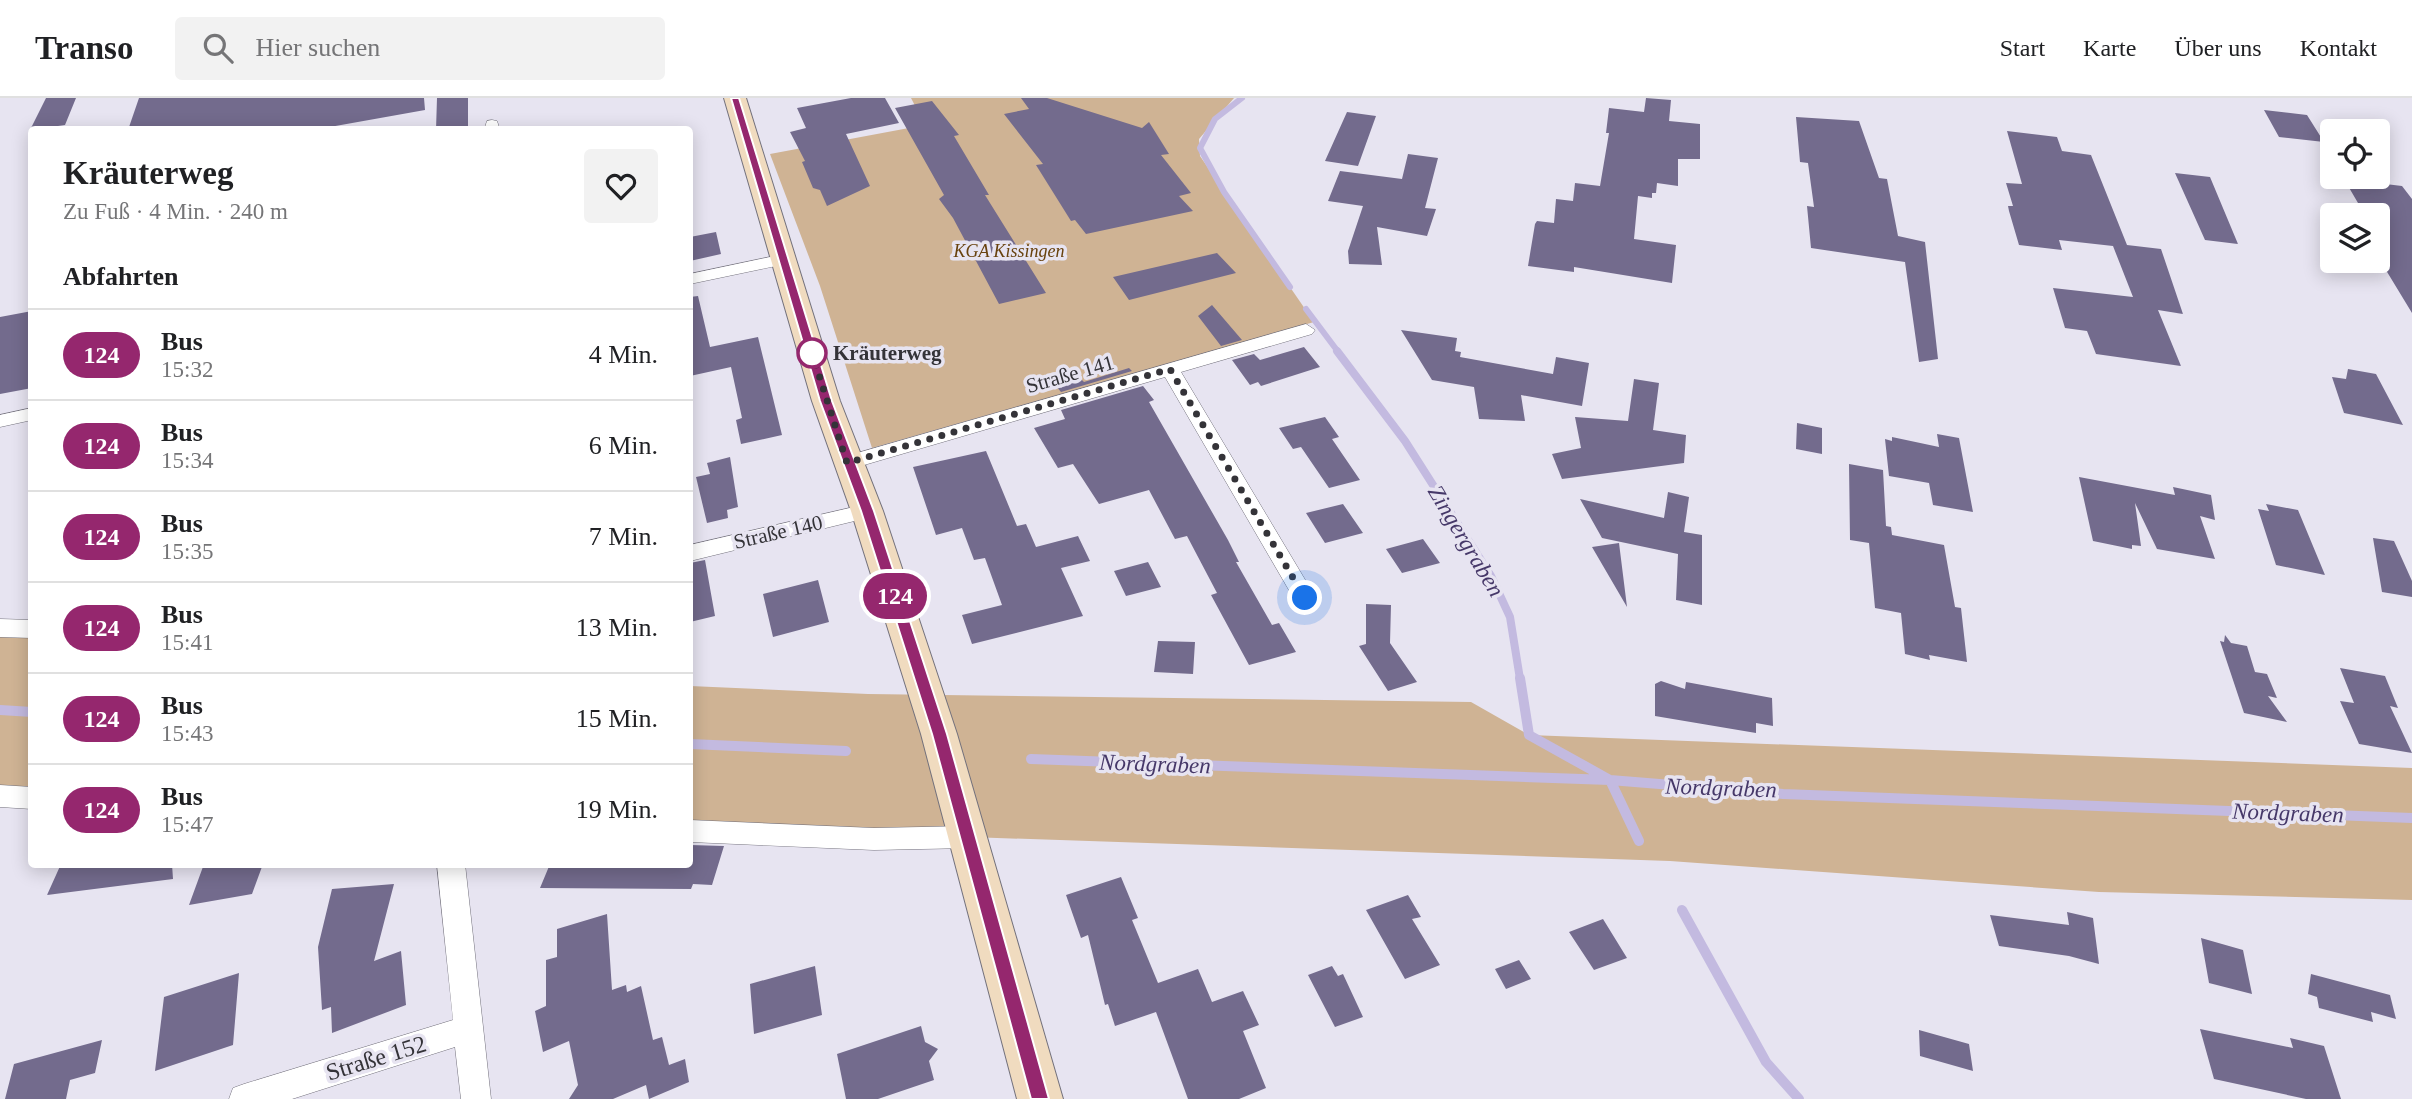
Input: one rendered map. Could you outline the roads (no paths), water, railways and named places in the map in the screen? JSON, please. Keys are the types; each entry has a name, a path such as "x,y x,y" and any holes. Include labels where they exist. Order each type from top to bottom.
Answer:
{"street":[{"path":"735,98 847,463 867,511 936,724 1040,1099"},
{"path":"693,278 784,259"},
{"name":"Straße 141","path":"847,463 1306,330"},
{"path":"1170,369 1305,598"},
{"path":"0,421 28,415"},
{"name":"Straße 140","path":"693,552 867,511"},
{"path":"0,628 28,629"},
{"path":"0,796 28,798"},
{"path":"693,831 874,839 969,837"},
{"path":"451,868 476,1099"},
{"name":"Straße 152","path":"244,1099 468,1029"}],"waterway":[{"path":"1242,98 1215,119 1200,148 1224,192 1290,287"},
{"name":"Zingergraben","path":"1306,309 1339,353"},
{"name":"Zingergraben","path":"1337,351 1405,441 1491,576 1510,617 1520,679"},
{"name":"Zingergraben","path":"1520,678 1529,735 1610,780"},
{"name":"Nordgraben","path":"0,710 28,712"},
{"name":"Nordgraben","path":"693,744 846,751"},
{"name":"Nordgraben","path":"1031,759 1610,780"},
{"name":"Nordgraben","path":"1610,780 1783,794 2412,818"},
{"name":"Zingergraben","path":"1610,780 1639,841"},
{"name":"Zingergraben","path":"1682,910 1766,1062 1799,1099"}],"place":[{"name":"Kräuterweg","path":"812,353"}],"park label":[{"name":"KGA Kissingen","path":"1009,251"}]}
